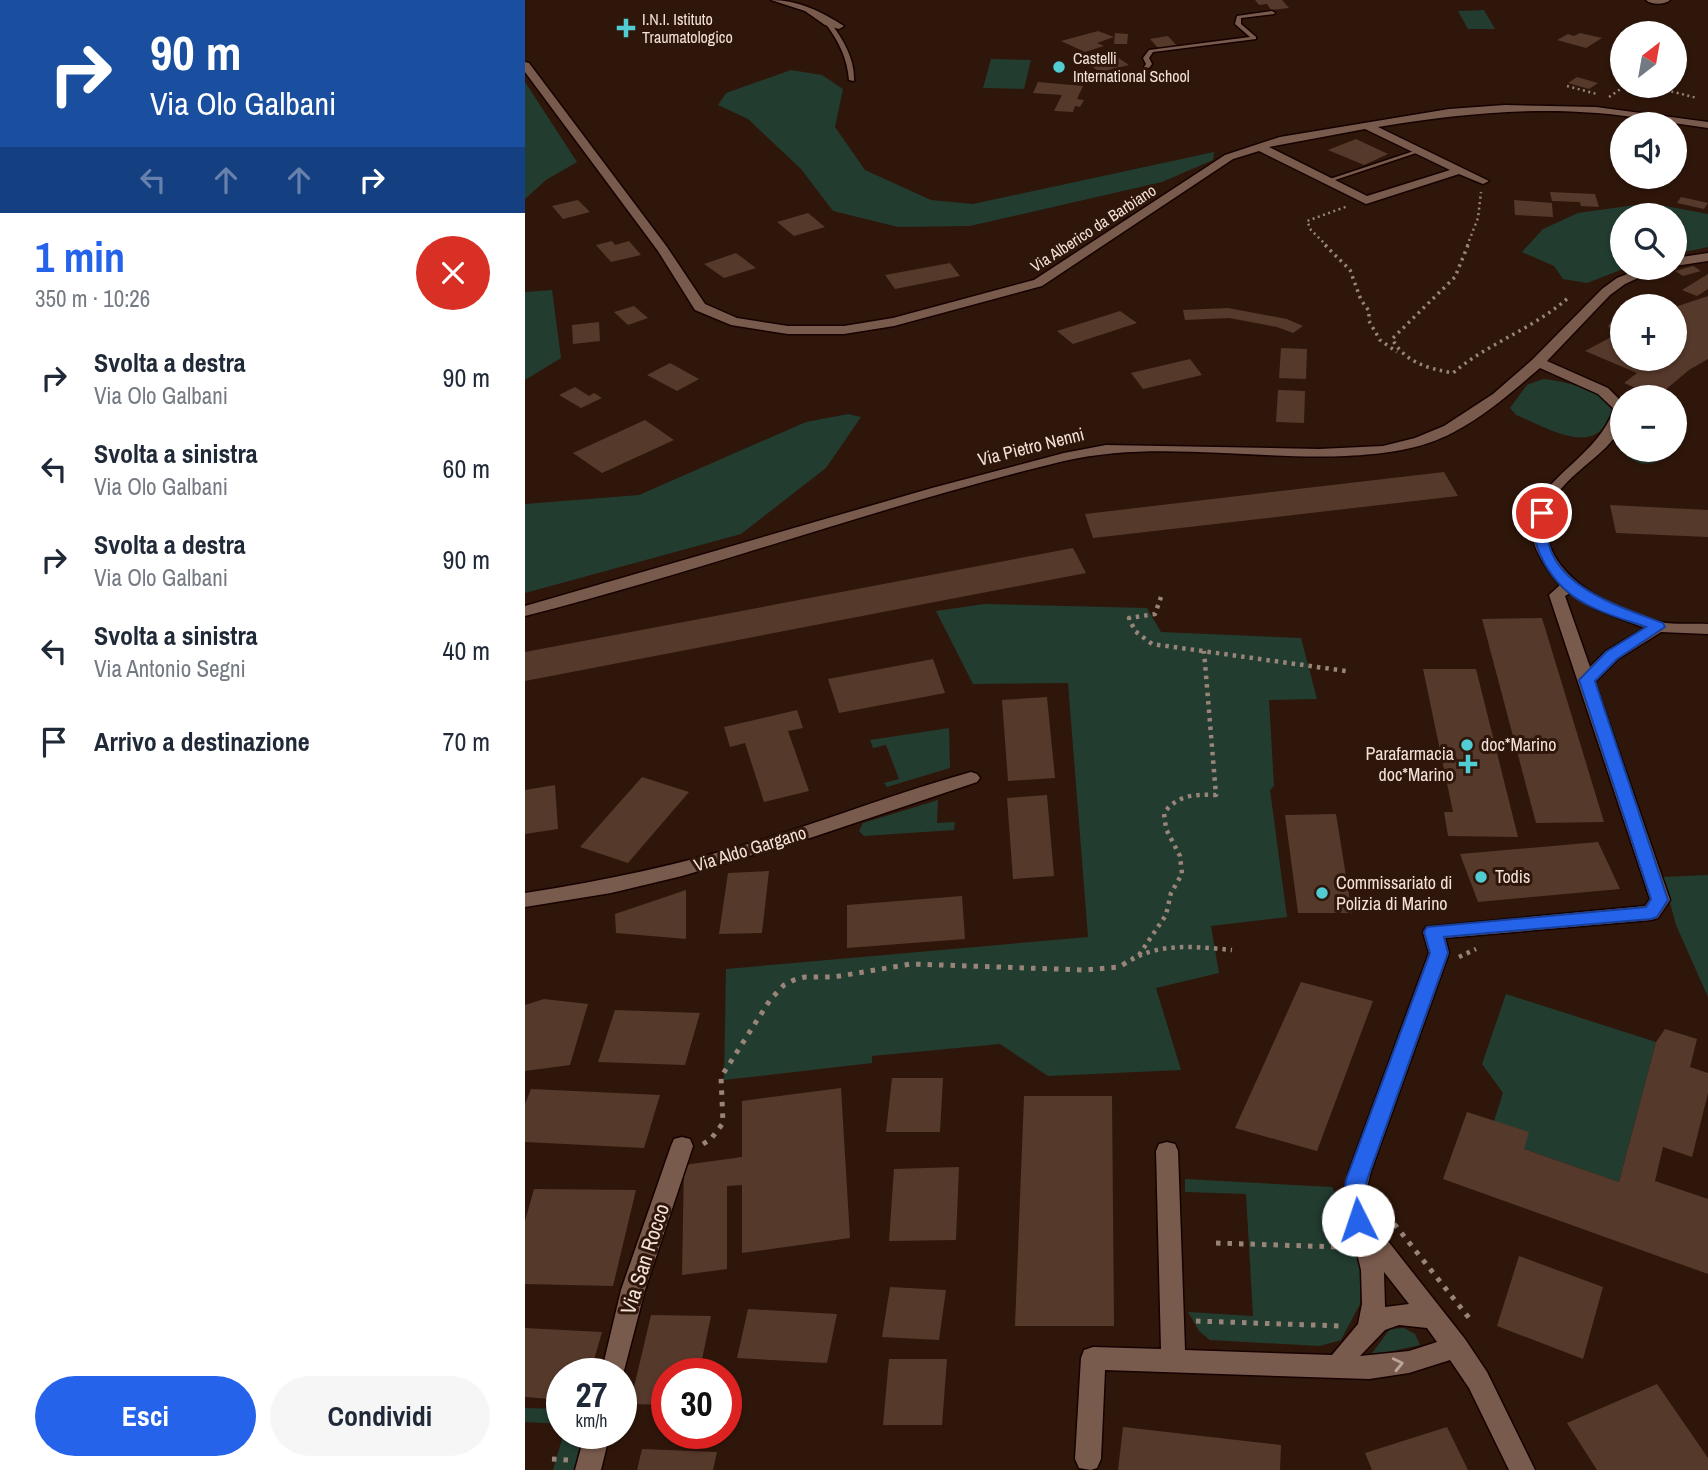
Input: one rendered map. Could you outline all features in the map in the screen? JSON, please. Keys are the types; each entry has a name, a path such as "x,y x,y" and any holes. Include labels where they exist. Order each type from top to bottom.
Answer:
{"street":[{"path":"776,0 808,9 834,25"},
{"path":"1651,0 1665,0"},
{"name":"Via Alberico da Barbiano","path":"525,65 663,250 700,307 719,317 788,330 827,331 894,322 1038,283 1229,157 1258,146 1364,125 1450,112 1542,108 1611,111 1708,125"},
{"path":"1364,125 1483,181"},
{"path":"1258,146 1366,200 1460,170"},
{"path":"1687,260 1708,257"},
{"name":"Via Pietro Nenni","path":"525,611 910,498 1064,457 1106,449 1146,447 1319,453 1383,450 1420,441 1449,429 1498,397 1538,362 1606,292 1624,280"},
{"path":"1538,362 1603,391 1621,408 1619,419 1611,430 1564,476 1546,499 1539,527 1550,560 1570,586 1601,606 1658,627 1708,629"},
{"path":"1337,1368 1368,1329 1375,1307 1377,1286 1358,1220 1354,1195 1357,1180 1439,953 1433,932 1651,913 1657,906 1658,893 1557,595 1570,586"},
{"path":"1587,680 1618,651 1658,627"},
{"path":"1576,645 1592,653 1618,651"},
{"name":"Via Aldo Gargano","path":"525,900 638,880 704,863 971,778"},
{"name":"Via San Rocco","path":"617,1358 633,1290 683,1146"},
{"path":"1167,1151 1173,1360"},
{"path":"1358,1220 1456,1347 1478,1380 1522,1470"},
{"path":"1368,1329 1394,1314 1414,1313 1434,1318"},
{"path":"1088,1459 1093,1358 1337,1368 1386,1367 1456,1347"},
{"path":"588,1470 594,1449"}],"lane":[{"path":"1147,66 1149,64 1146,58 1151,51 1254,38 1238,24 1238,17 1272,13"},
{"path":"834,25 850,60 852,80"},
{"path":"1327,181 1419,150"}],"path":[{"path":"1567,86 1610,97"},
{"path":"1687,95 1697,98"},
{"path":"1399,353 1392,339 1455,277 1478,218 1483,181"},
{"path":"1366,200 1307,221 1311,230 1350,270 1360,300 1369,311 1369,321 1380,340 1428,369 1453,373 1484,349 1549,315 1568,298"},
{"path":"1161,597 1154,614 1129,618 1135,631 1153,644 1346,671"},
{"path":"1139,956 1169,908 1171,894 1182,875 1181,854 1164,825 1163,816 1167,807 1178,799 1198,794 1216,795 1204,651"},
{"path":"683,1146 701,1144 711,1139 719,1130 723,1123 721,1077 770,1000 784,985 794,980 805,977 834,977 911,964 1085,970 1119,967 1139,956 1175,947 1231,950"},
{"path":"1457,960 1468,951 1476,949"},
{"path":"1377,1200 1382,1210 1473,1323"},
{"path":"1216,1243 1339,1247"}],"green space":[{"path":"1484,10 1495,29 1468,29 1458,11"},
{"path":"991,59 1031,60 1024,89 983,88"},
{"path":"791,70 822,75 843,89 835,127 865,170 931,200 973,204 1214,152 1213,160 1162,182 970,226 898,227 833,211 801,169 748,119 718,105 726,93"},
{"path":"525,82 577,162 546,180 525,199"},
{"path":"1610,208 1610,274 1587,283 1563,279 1554,266 1522,252 1543,229 1578,213"},
{"path":"1687,210 1708,214 1708,247 1687,251"},
{"path":"552,290 561,358 525,380 525,292"},
{"path":"1543,379 1573,384 1592,392 1608,404 1610,417 1595,435 1570,436 1557,432 1516,415 1510,408 1527,385"},
{"path":"848,414 861,417 826,468 741,534 525,593 525,504 639,495 806,422"},
{"path":"984,604 1147,608 1161,632 1301,638 1317,699 1269,700 1274,786 1270,790 1287,917 1211,926 1219,973 1156,988 1181,1070 1048,1076 1000,1044 872,1056 872,1063 724,1080 726,969 1088,937 1068,683 973,684 936,611"},
{"path":"949,728 950,768 887,787 884,783 899,779 886,745 873,748 870,740"},
{"path":"938,800 937,823 955,822 954,830 864,836 859,831 863,823"},
{"path":"1708,875 1708,997 1676,925 1663,877"},
{"path":"1506,994 1656,1042 1619,1182 1524,1149 1494,1121 1503,1093 1482,1064"},
{"path":"1185,1179 1332,1187 1356,1237 1361,1269 1360,1304 1341,1340 1320,1346 1210,1340 1199,1331 1188,1312 1253,1316 1246,1194 1185,1192"},
{"path":"1404,1328 1415,1334 1420,1345 1370,1356 1390,1329"},
{"path":"525,1408 546,1409 546,1423 525,1422"},
{"path":"559,1449 580,1449 574,1470 553,1470"}],"building":[{"path":"1255,0 1282,0 1289,8 1271,10 1267,4 1259,5"},
{"path":"1098,31 1114,37 1097,43 1104,46 1085,52 1061,41"},
{"path":"1115,33 1128,34 1127,44 1114,44"},
{"path":"1580,33 1602,38 1586,48 1557,40 1568,34 1574,36"},
{"path":"1168,36 1177,46 1158,48 1150,39"},
{"name":"Castelli International School","path":"1111,53 1129,65 1100,72 1082,60"},
{"path":"1577,77 1598,83 1589,89 1568,83"},
{"path":"1038,82 1083,86 1077,99 1084,100 1080,107 1075,106 1073,112 1054,111 1062,95 1033,93"},
{"path":"1356,139 1388,154 1364,165 1328,150"},
{"path":"1550,192 1595,194 1599,207 1581,206 1580,202 1552,201"},
{"path":"1681,197 1708,203 1704,209 1687,203 1677,203"},
{"path":"578,200 590,212 563,219 552,206"},
{"path":"1514,200 1552,203 1553,217 1515,215"},
{"path":"808,213 825,227 794,236 777,222"},
{"path":"612,241 615,245 629,241 641,255 611,262 596,245"},
{"path":"736,253 756,268 724,278 704,264"},
{"path":"950,263 960,276 895,289 885,275"},
{"path":"1693,266 1701,271 1687,275 1687,268"},
{"path":"1708,274 1708,289 1697,296 1682,290"},
{"path":"1708,296 1708,359 1671,385 1624,383 1637,373 1632,371 1687,371 1687,303"},
{"path":"634,306 648,318 628,325 614,312"},
{"path":"1228,308 1287,319 1303,326 1293,333 1277,327 1229,318 1185,320 1183,310"},
{"path":"1120,311 1137,323 1073,344 1057,331"},
{"path":"599,322 600,341 573,344 572,325"},
{"path":"1610,338 1610,362 1585,351"},
{"path":"1281,348 1307,349 1306,379 1279,378"},
{"path":"1190,359 1202,375 1143,389 1131,373"},
{"path":"670,363 699,379 677,391 647,375"},
{"path":"575,387 589,396 594,393 602,398 581,408 559,395"},
{"path":"1278,390 1305,391 1304,423 1276,422"},
{"path":"645,420 674,440 602,473 573,453"},
{"path":"1444,472 1458,496 1093,538 1085,514"},
{"path":"1610,505 1708,510 1708,537 1616,533"},
{"path":"1073,548 1086,573 525,681 525,652"},
{"path":"1542,618 1604,822 1536,823 1482,619"},
{"path":"933,659 945,693 839,713 828,679"},
{"name":"doc*Marino","path":"1423,669 1476,669 1518,837 1448,836 1444,812 1453,812"},
{"path":"1047,697 1055,778 1008,781 1002,700"},
{"path":"797,710 803,728 788,731 809,791 764,802 745,743 730,747 724,727"},
{"path":"642,777 689,792 628,863 580,847"},
{"path":"555,785 558,829 525,834 525,790"},
{"path":"1047,795 1054,876 1013,879 1007,798"},
{"path":"1336,814 1352,913 1298,913 1285,815"},
{"path":"1598,842 1620,889 1478,902 1460,854"},
{"path":"769,871 762,933 719,934 728,873"},
{"path":"686,890 686,939 616,933 615,914"},
{"path":"962,896 965,939 847,948 847,905"},
{"path":"1301,982 1373,1001 1317,1151 1235,1128"},
{"path":"544,999 588,1004 570,1065 525,1071 525,1005"},
{"path":"615,1010 700,1013 685,1065 598,1062"},
{"path":"1665,1029 1697,1039 1690,1067 1708,1073 1708,1093 1692,1157 1663,1147 1655,1181 1708,1199 1708,1274 1443,1179 1467,1112 1529,1132 1524,1149 1619,1182 1656,1042"},
{"path":"892,1078 943,1078 940,1132 886,1132"},
{"path":"841,1088 850,1238 742,1253 742,1185 727,1186 727,1269 682,1275 684,1165 742,1157 742,1101"},
{"path":"531,1089 660,1095 644,1148 525,1142 525,1104"},
{"path":"1024,1096 1112,1096 1114,1326 1015,1326"},
{"path":"959,1167 956,1240 889,1241 894,1169"},
{"path":"534,1189 636,1190 613,1286 525,1284 525,1221"},
{"path":"1519,1256 1603,1287 1583,1359 1497,1326"},
{"path":"890,1287 946,1290 939,1340 882,1337"},
{"path":"748,1309 837,1314 827,1363 737,1358"},
{"path":"651,1315 711,1316 702,1358 651,1358 651,1405 637,1404 637,1374"},
{"path":"525,1328 602,1332 595,1358 546,1358 546,1399 525,1397"},
{"path":"889,1359 947,1359 942,1425 883,1425"},
{"path":"1657,1384 1708,1458 1708,1470 1597,1470 1567,1423"},
{"path":"1123,1427 1281,1445 1280,1470 1118,1470"},
{"path":"1447,1427 1468,1470 1372,1470 1365,1453"},
{"path":"642,1449 717,1452 713,1470 637,1470"}],"place":[{"name":"I.N.I. Istituto Traumatologico","path":"626,28"},
{"name":"Castelli International School","path":"1059,67"},
{"name":"doc*Marino","path":"1467,745"},
{"name":"Parafarmacia doc*Marino","path":"1468,764"},
{"name":"Todis","path":"1481,877"},
{"name":"Commissariato di Polizia di Marino","path":"1322,893"}],"route":[{"path":"1358,1220 1354,1204 1357,1180 1439,953 1433,932 1651,913 1660,900 1587,680 1612,655 1658,627 1589,600 1570,586 1555,569 1545,550 1539,527 1542,513"}]}
